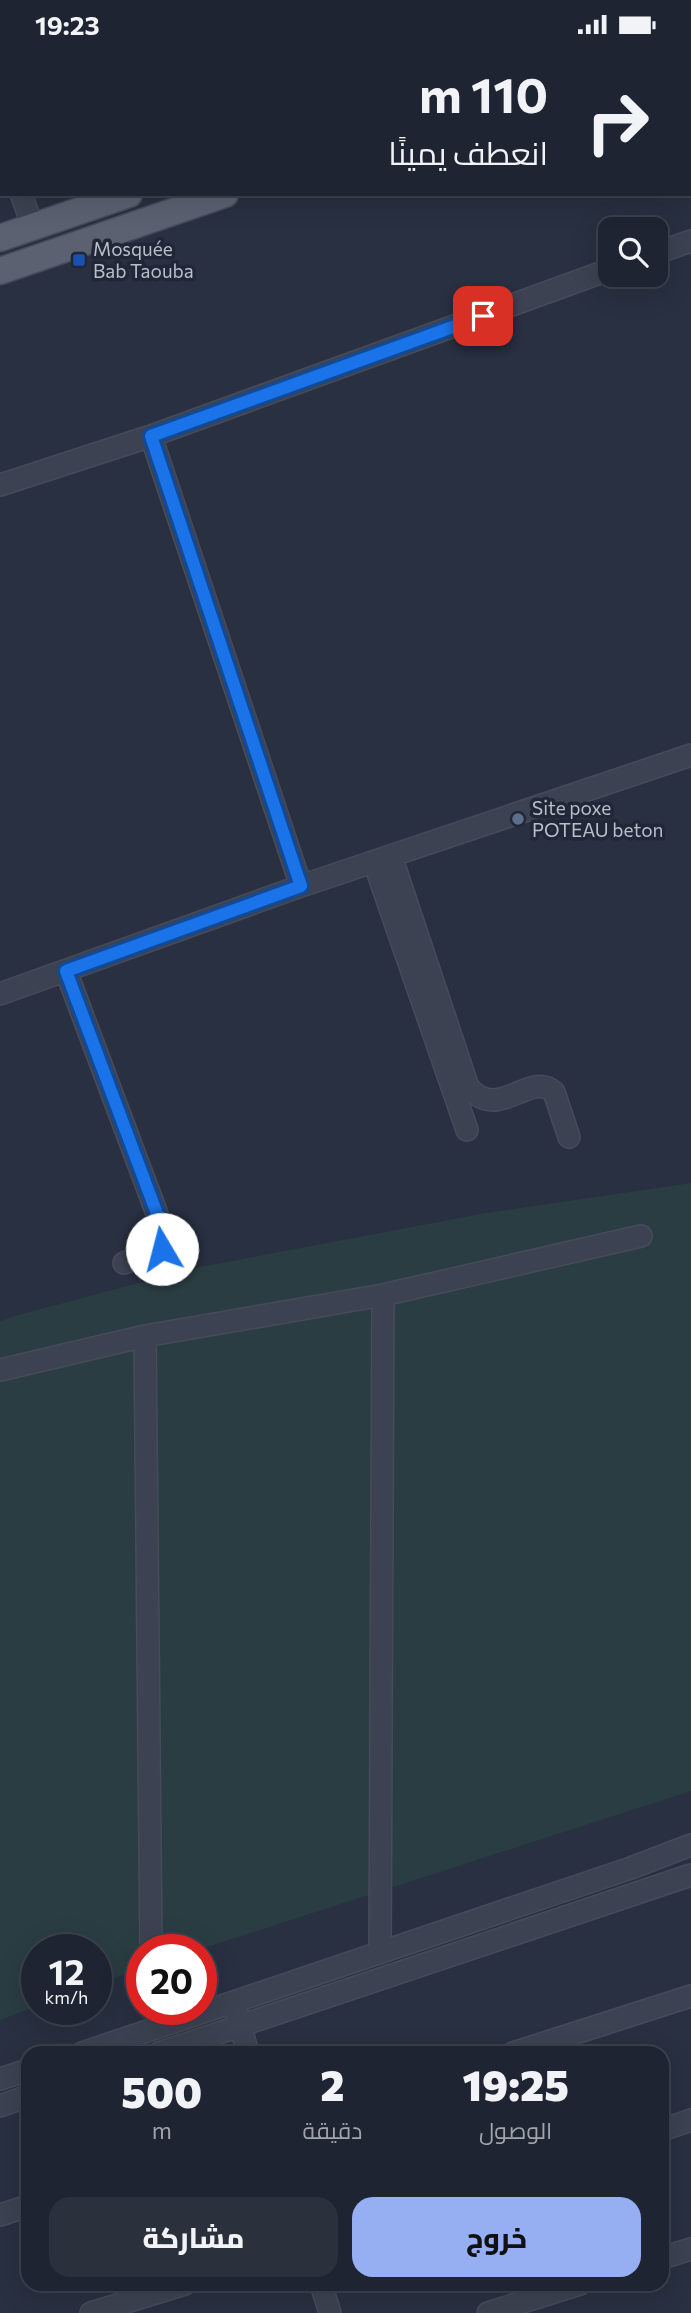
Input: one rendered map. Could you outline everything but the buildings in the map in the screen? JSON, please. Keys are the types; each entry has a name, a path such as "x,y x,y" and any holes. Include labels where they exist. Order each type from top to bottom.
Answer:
{"main road":[{"path":"0,271 219,196"},
{"path":"0,238 101,199"}],"street":[{"path":"22,196 33,227"},
{"path":"668,249 691,241"},
{"path":"0,485 151,436 598,274"},
{"path":"151,436 301,886"},
{"path":"0,993 301,886 691,755"},
{"path":"382,859 467,1130"},
{"path":"382,859 468,1087 480,1098 497,1101 540,1086 550,1088 554,1092 569,1137"},
{"path":"66,971 156,1211 162,1235 162,1249 124,1263"},
{"path":"0,1370 145,1336 383,1295 641,1236"},
{"path":"380,1953 383,1295"},
{"path":"145,1336 151,1934"},
{"path":"217,2006 233,2003 631,1868 691,1845"},
{"path":"180,2046 691,1875"},
{"path":"535,2046 691,1996"},
{"path":"233,2003 246,2046"},
{"path":"96,2046 139,2025"},
{"path":"0,2079 21,2072"},
{"path":"0,2106 21,2099"},
{"path":"669,2128 691,2120"},
{"path":"0,2215 21,2208"},
{"path":"669,2256 691,2249"},
{"path":"92,2313 163,2291"},
{"path":"323,2291 330,2313"},
{"path":"488,2313 558,2291"}],"green space":[{"path":"691,1183 691,1791 217,1944 217,1934 126,1934 126,1974 112,1979 112,1934 21,1934 21,2012 0,2020 0,1322 195,1268 486,1213"}],"place":[{"name":"Mosquée Bab Taouba","path":"79,260"},
{"name":"Site poxe POTEAU beton","path":"518,819"}],"route":[{"path":"162,1249 162,1235 156,1211 66,971 301,886 151,436 483,316"}]}
